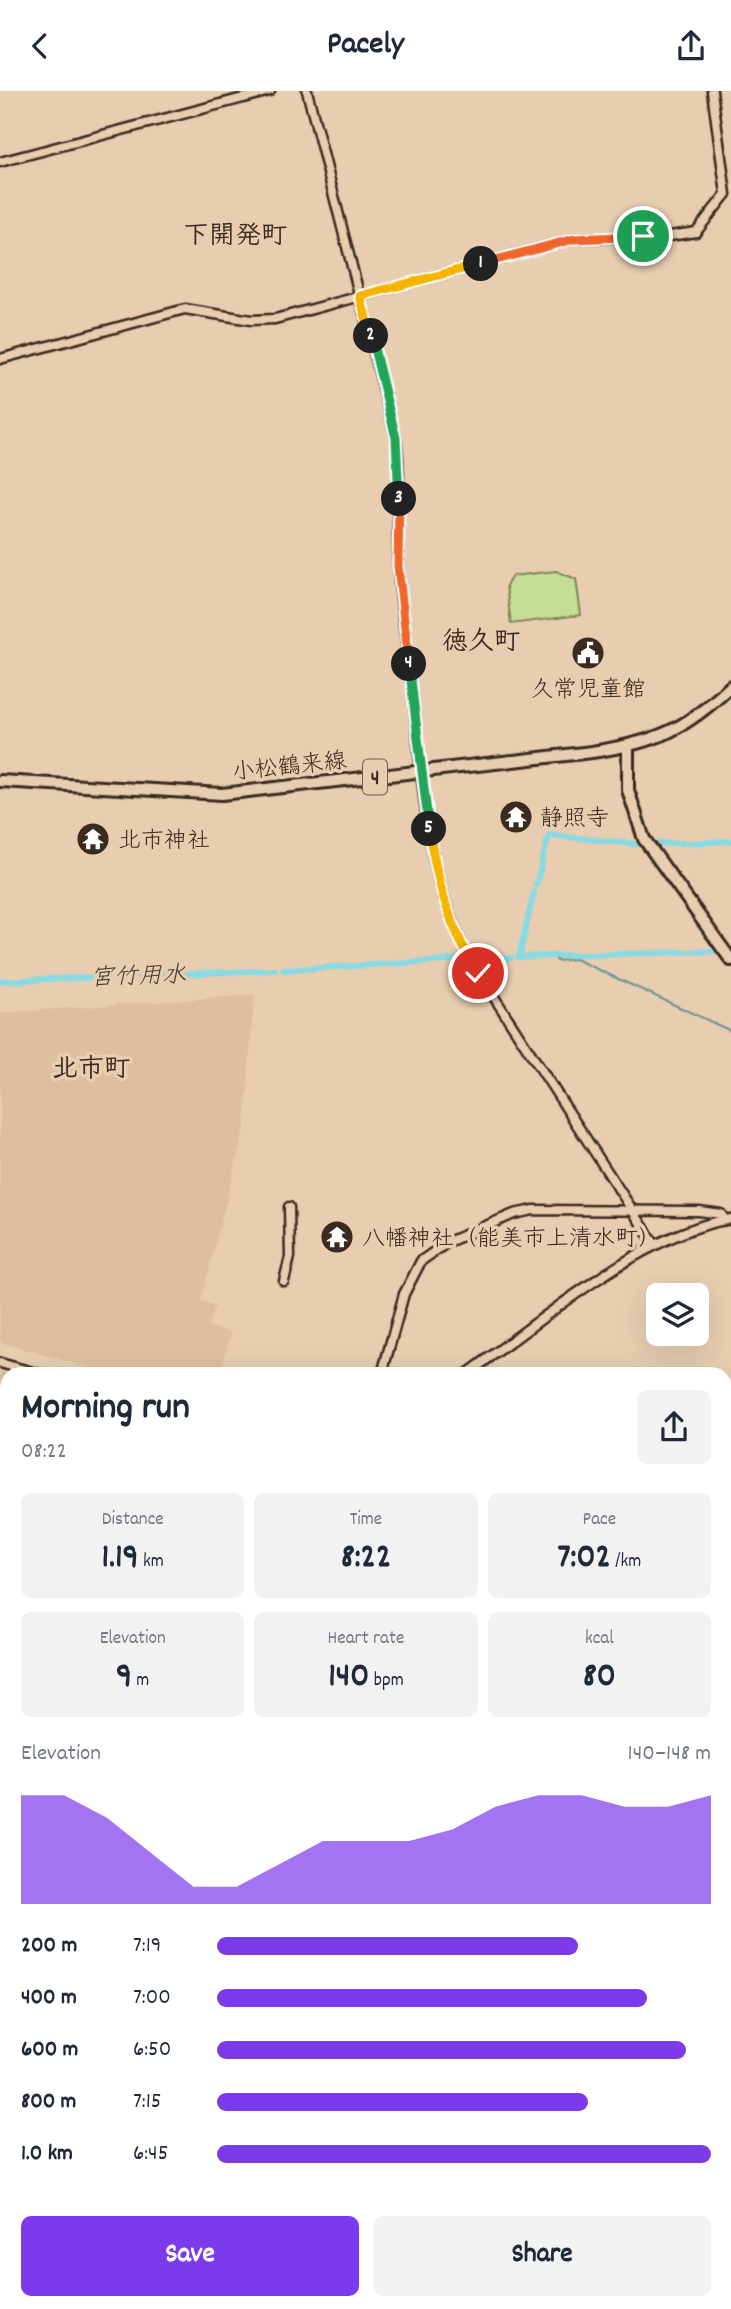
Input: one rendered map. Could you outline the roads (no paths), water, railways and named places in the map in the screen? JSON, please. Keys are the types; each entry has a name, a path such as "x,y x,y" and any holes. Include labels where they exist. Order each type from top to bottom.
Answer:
{"main road":[{"name":"小松鶴来線","path":"0,781 222,794 628,746 665,736 707,710 731,686"},
{"path":"628,746 628,790 644,839 724,953"}],"street":[{"path":"0,162 270,91"},
{"path":"307,91 396,438 400,479 399,580 435,869 453,928 472,963 655,1245"},
{"path":"0,359 185,309 264,321 574,239 670,236 696,232 726,194 712,91"},
{"path":"284,1281 290,1257 289,1207"},
{"path":"384,1367 409,1279 421,1261 448,1242 520,1212 632,1210 714,1213 728,1219"},
{"path":"477,1367 655,1245 728,1219"}],"waterway":[{"path":"536,885 549,835 645,845"},
{"path":"687,843 731,841"},
{"path":"656,844 682,843"},
{"path":"519,957 534,892"},
{"path":"518,957 715,951"},
{"path":"553,954 557,961 575,959 731,1031"},
{"path":"480,959 511,958"},
{"path":"283,970 460,960"},
{"name":"宮竹用水","path":"0,981 275,970"}],"place":[{"name":"久常児童館","path":"588,653"},
{"name":"静照寺","path":"516,817"},
{"name":"北市神社","path":"93,839"},
{"name":"八幡神社（能美市上清水町）","path":"337,1237"}],"district":[{"name":"下開発町","path":"235,234"},
{"name":"徳久町","path":"481,640"},
{"name":"北市町","path":"91,1067"}]}
